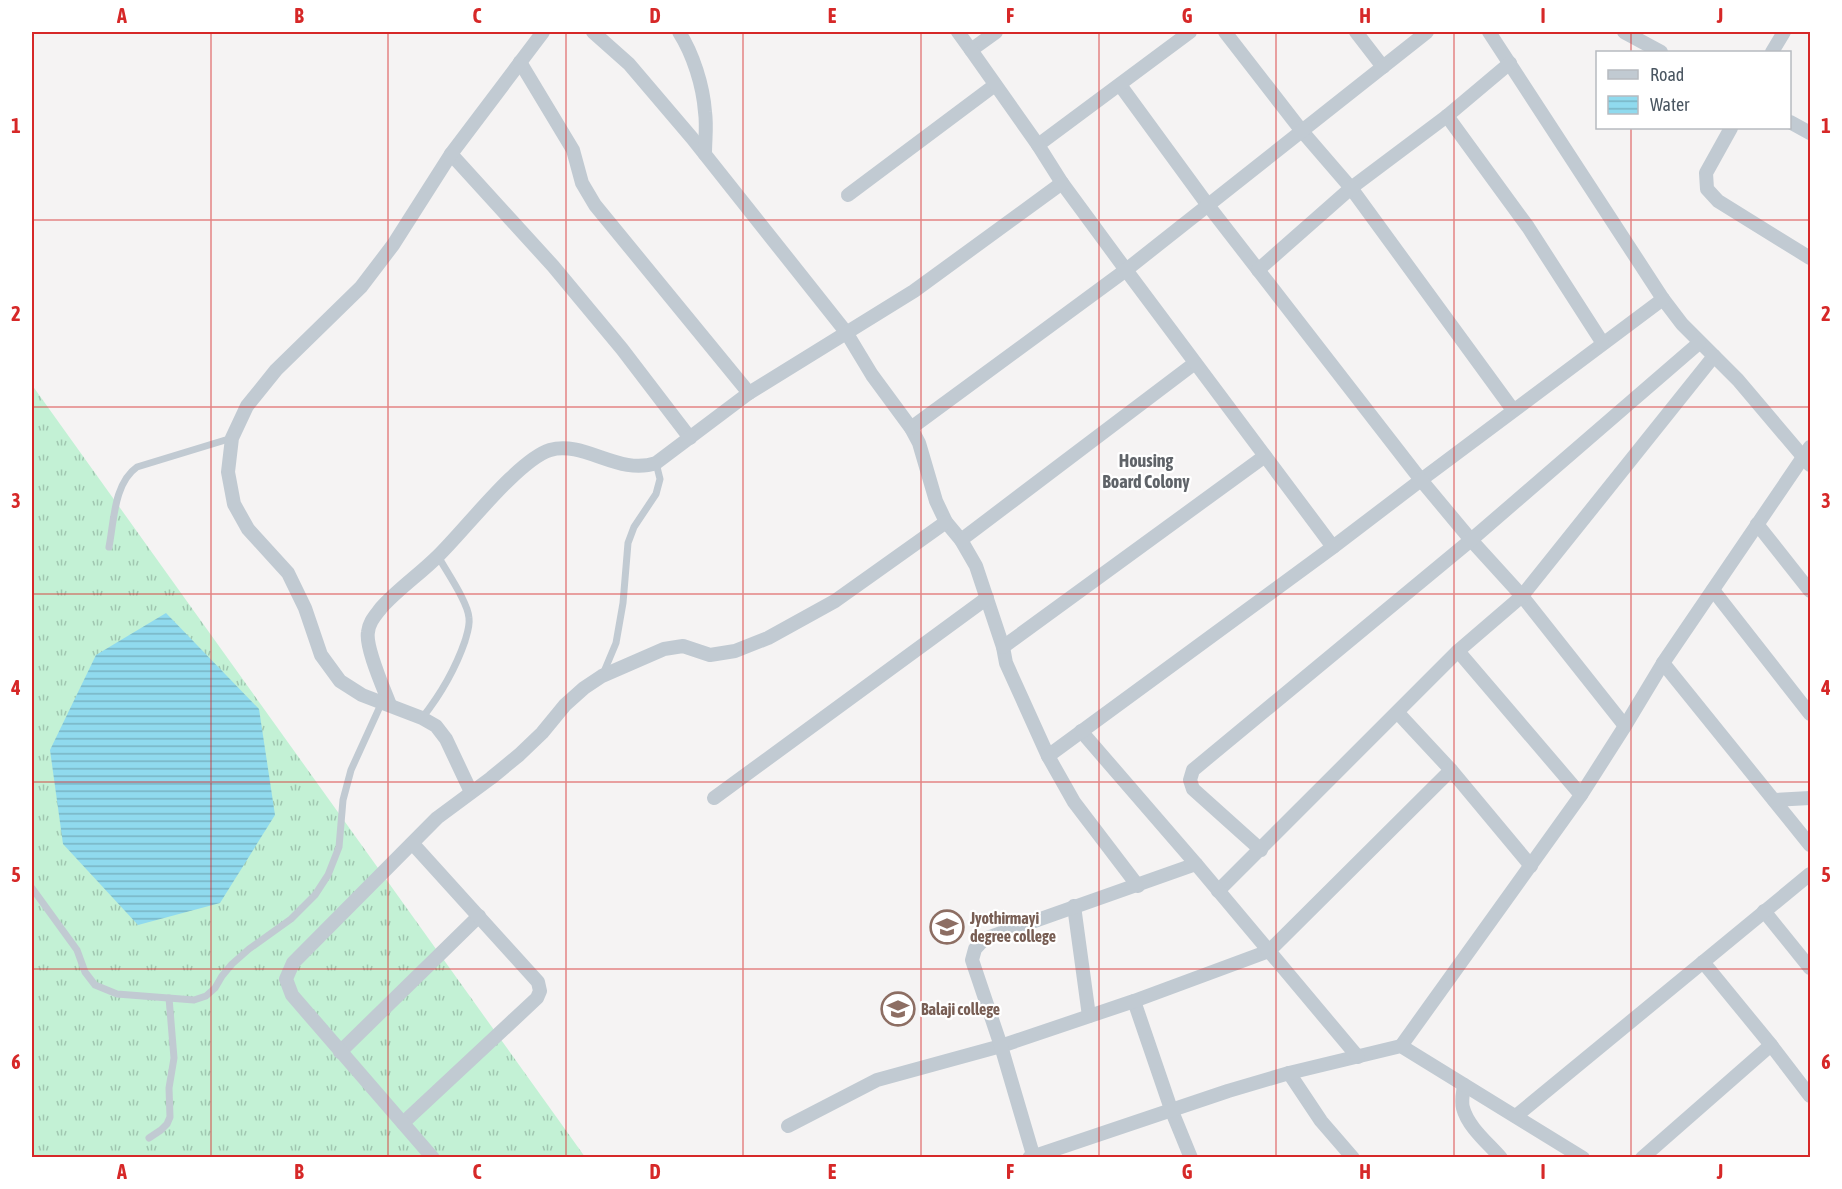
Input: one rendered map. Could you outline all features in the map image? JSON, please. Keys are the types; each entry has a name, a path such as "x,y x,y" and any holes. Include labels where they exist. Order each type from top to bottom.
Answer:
{"street":[{"path":"471,792 446,739 436,726 422,718 362,695 340,681 321,656 305,608 288,573 248,529 234,504 228,472 232,438 247,406 276,370 361,287 393,245 451,153 543,32"},
{"path":"593,32 629,64 705,154 846,332 872,375 912,428 919,443 936,501 946,522 961,540 976,566 1003,647 1006,663 1048,756 1080,811 1138,886"},
{"path":"679,32 699,80 706,112 705,154"},
{"path":"958,32 1062,183 1333,547"},
{"path":"971,50 996,32"},
{"path":"1038,145 1190,32"},
{"path":"1225,32 1301,130 1351,189 1513,410"},
{"path":"1356,32 1383,67"},
{"path":"912,428 1126,270 1427,32"},
{"path":"1196,864 984,939 975,949 972,960 1001,1046 1032,1157 1172,1108 1289,1073 1401,1046 1581,795 1663,663 1757,525 1808,456 1700,343 1663,298 1489,32"},
{"path":"1624,32 1659,51"},
{"path":"1773,51 1784,32"},
{"path":"520,62 573,150 582,183 595,205 749,393"},
{"path":"1258,270 1351,189 1448,116 1510,63"},
{"path":"848,195 995,85"},
{"path":"1120,85 1207,204 1421,480 1522,596 1625,726"},
{"path":"1448,116 1528,226 1602,342"},
{"path":"1791,123 1810,133"},
{"path":"1730,129 1706,173 1707,189 1718,201 1810,258"},
{"path":"451,153 560,274 622,349 690,438"},
{"path":"386,704 367,634 371,621 383,606 438,556 511,478 531,461 548,451 564,448 632,466 644,467 656,463 749,393 914,291 1062,183"},
{"path":"1048,756 1333,547 1663,298"},
{"path":"1261,850 1193,789 1190,780 1193,770 1471,540 1700,343"},
{"path":"1218,891 1458,651 1522,596 1714,356"},
{"path":"961,540 1195,363"},
{"path":"1003,647 1265,456"},
{"path":"433,1158 292,995 286,979 293,963 437,818 519,755 584,688 602,676 664,649 683,646 710,655 735,651 768,638 835,601 946,522"},
{"path":"1757,525 1810,591"},
{"path":"1713,590 1810,714"},
{"path":"714,798 987,598"},
{"path":"1458,651 1581,795"},
{"path":"1663,663 1810,845"},
{"path":"1398,713 1451,770 1531,866"},
{"path":"1082,731 1358,1057"},
{"path":"788,1126 877,1080 1001,1046 1134,1001 1269,951 1451,770"},
{"path":"1774,800 1810,798"},
{"path":"403,1123 537,998 540,991 538,982 413,844"},
{"path":"1516,1116 1810,874"},
{"path":"1074,906 1089,1016"},
{"path":"1764,911 1810,968"},
{"path":"340,1052 479,916"},
{"path":"1703,962 1810,1096"},
{"path":"1134,1001 1191,1158"},
{"path":"1642,1158 1771,1045"},
{"path":"1401,1046 1583,1158"},
{"path":"1289,1073 1321,1121 1353,1158"},
{"path":"1464,1085 1463,1110 1469,1121 1500,1158"}],"lane":[{"path":"109,547 119,491 129,473 137,467 232,438"},
{"path":"602,676 616,643 623,603 628,543 634,527 656,494 660,479 656,463"},
{"path":"422,718 441,694 458,662 470,619 467,608 438,556"},
{"path":"32,888 77,950 85,972 95,985 117,994 194,999 206,996 215,988 232,964 291,919 315,895 328,875 339,848 343,800 351,770 386,704"},
{"path":"149,1138 167,1124 170,1117 169,1088 174,1058 169,998"}],"green space":[{"path":"32,385 585,1157 32,1157"}],"water":[{"path":"166,613 259,709 275,815 220,903 138,925 63,844 50,750 96,655"}],"place":[{"name":"Jyothirmayi degree college","path":"947,927"},
{"name":"Balaji college","path":"898,1009"}],"district":[{"name":"Housing Board Colony","path":"1146,471"}]}
